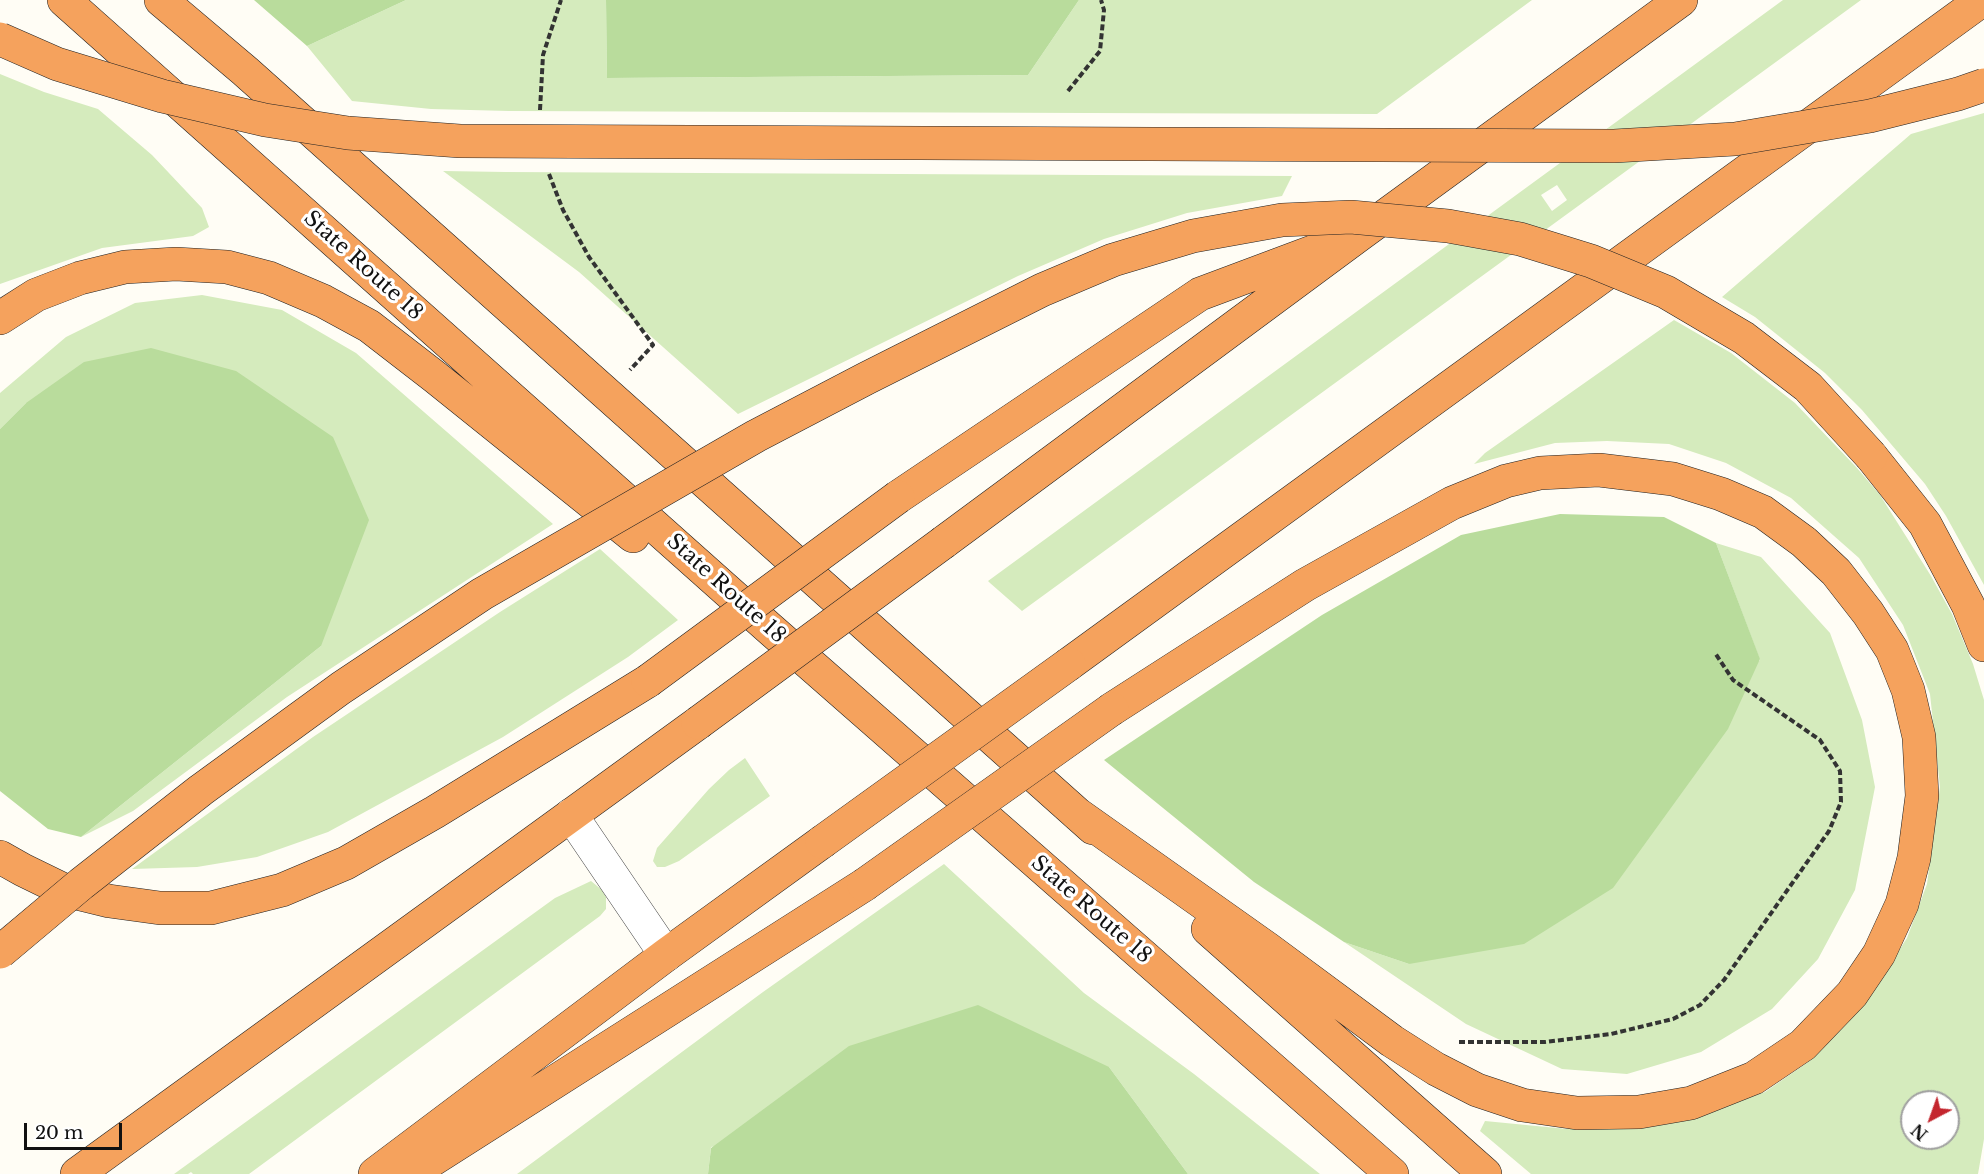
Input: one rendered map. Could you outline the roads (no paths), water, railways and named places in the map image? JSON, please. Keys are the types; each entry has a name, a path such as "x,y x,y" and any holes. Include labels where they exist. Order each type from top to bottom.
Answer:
{"highway":[{"name":"State Route 18","path":"64,0 769,628 1392,1174"},
{"path":"161,0 254,78 1076,813 1485,1174"},
{"path":"76,1174 571,816 1681,0"},
{"path":"375,1174 666,955 1982,0"},
{"path":"0,39 78,71 162,96 265,120 348,134 460,141 1614,146 1735,140 1870,116 1958,94 1984,85"},
{"path":"0,952 81,884 201,790 341,688 482,594 735,447 1042,290 1113,260 1193,236 1282,220 1351,217 1448,226 1520,239 1591,261 1666,292 1744,338 1808,387 1871,456 1926,524 1968,605 1984,645"},
{"path":"0,857 64,890 109,901 160,908 211,909 282,890 346,863 445,806 648,681 898,497 1200,294 1359,235"},
{"path":"0,318 36,295 80,278 125,267 176,264 227,267 269,278 323,301 369,326 645,546 769,628"},
{"path":"410,1174 864,885 1112,710 1305,585 1452,503 1506,481 1540,473 1599,470 1673,479 1721,494 1763,512 1804,542 1836,572 1868,613 1892,650 1908,690 1919,737 1922,796 1914,858 1902,904 1879,954 1851,994 1803,1045 1754,1078 1691,1102 1639,1112 1576,1113 1522,1105 1477,1090 1436,1069 1392,1041 1076,813"}],"lane":[{"path":"571,816 666,955"}]}
